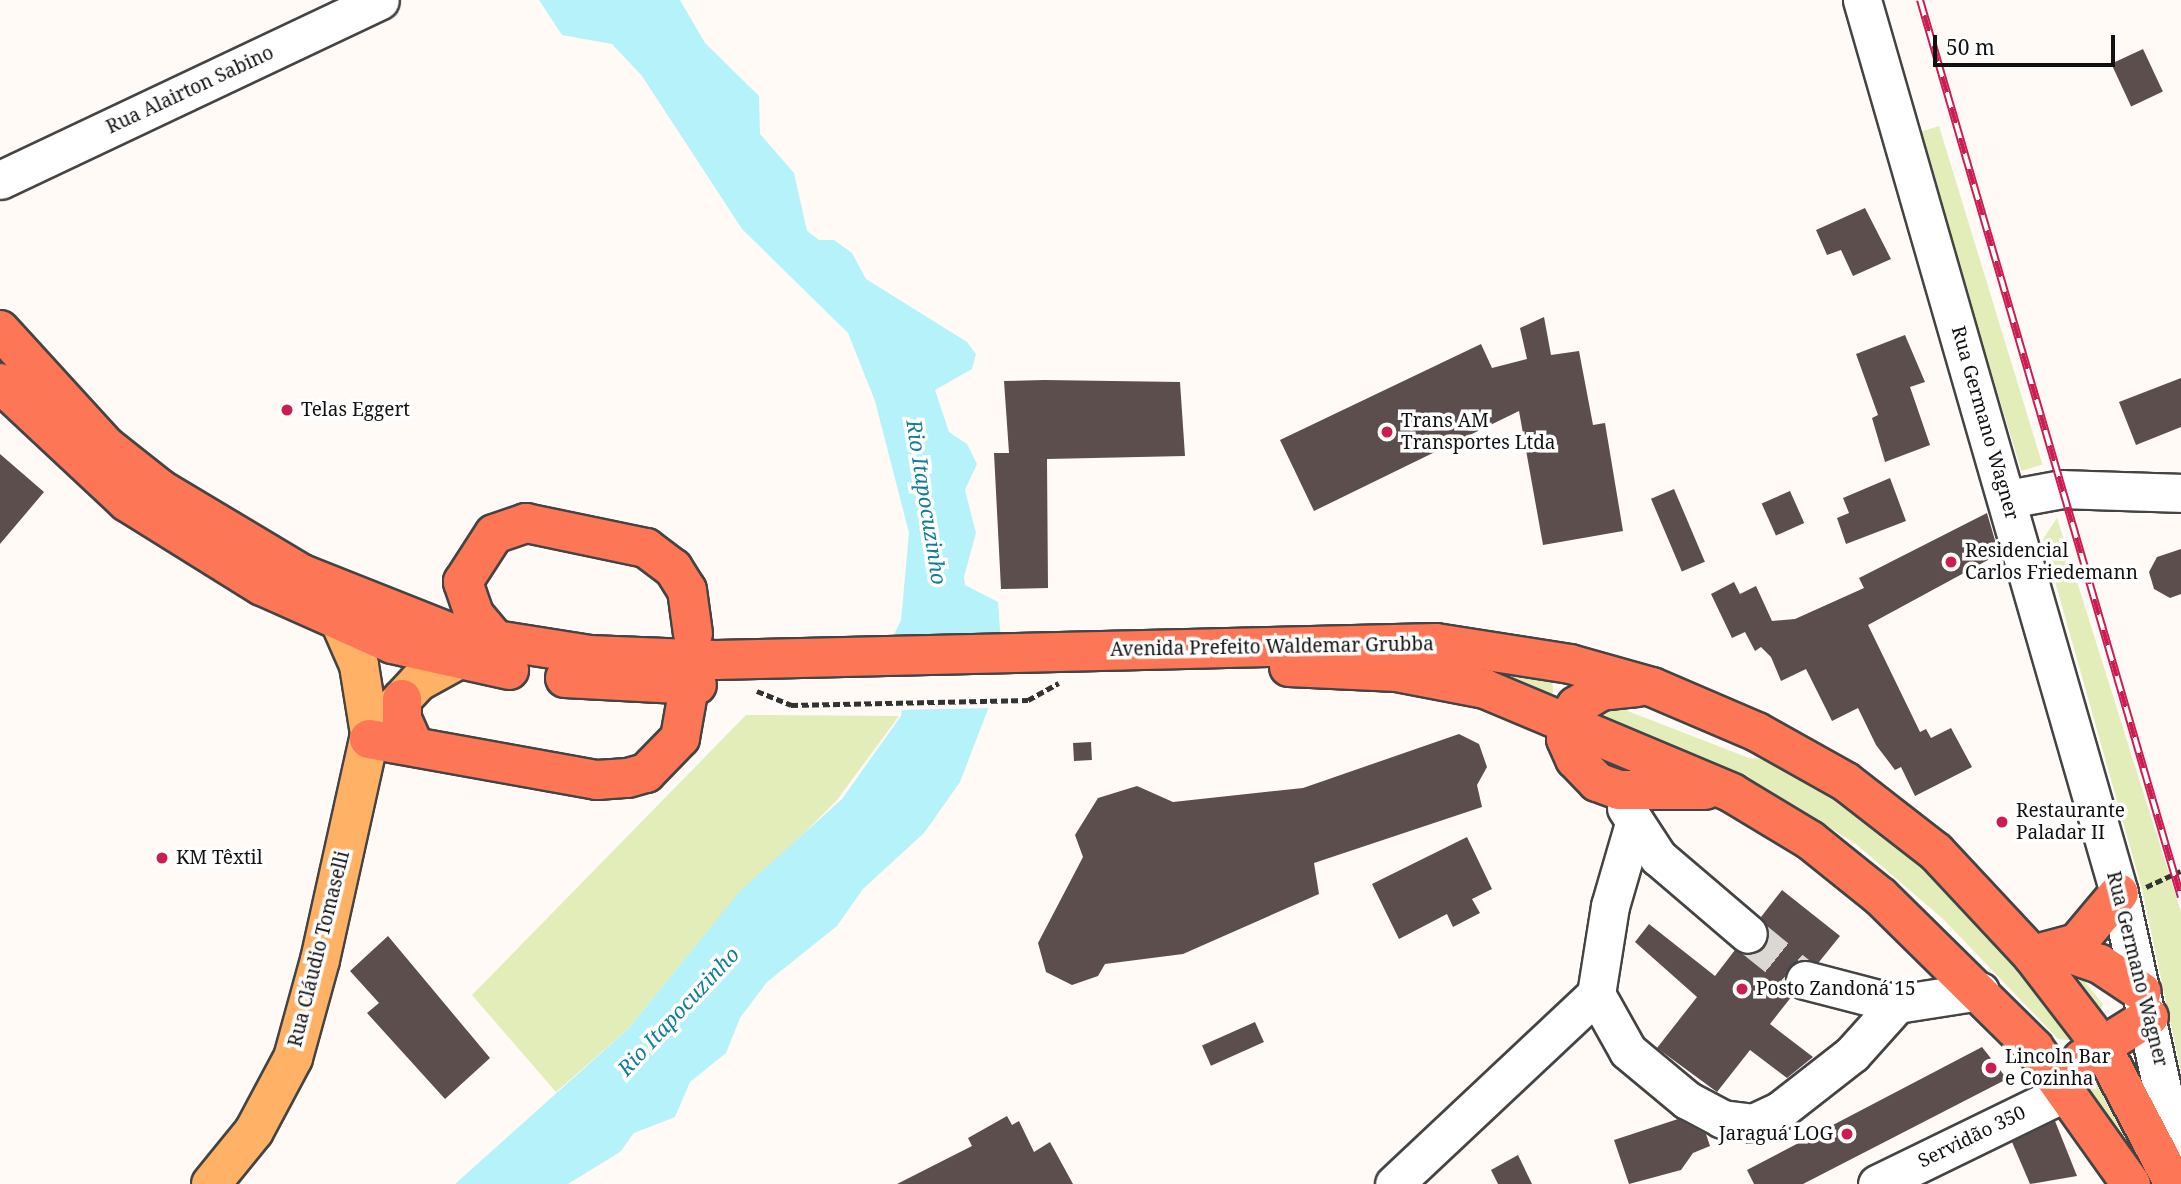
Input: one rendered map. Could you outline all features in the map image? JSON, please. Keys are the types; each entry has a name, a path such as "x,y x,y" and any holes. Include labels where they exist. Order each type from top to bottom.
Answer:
{"highway":[{"path":"0,330 106,446 224,530 351,598 498,643 791,683"},
{"path":"0,383 128,502 262,586 341,624 454,662 628,684 743,685 1027,676"},
{"path":"498,643 474,614 463,582 494,534 526,523 646,548 673,568 687,590 693,634"},
{"name":"Avenida Prefeito Waldemar Grubba","path":"1027,676 1436,643 1570,664 1652,687 1757,732 1846,782 1936,852 2047,953 2101,1045 2174,1184"},
{"name":"Avenida Prefeito Waldemar Grubba","path":"1027,676 1252,667 1396,672 1485,689 1567,720 1731,793 1810,840 1881,897 1980,991 2034,1048 2131,1184"},
{"path":"1652,687 1601,691 1567,720 1575,759 1597,782 1619,790 1731,793"},
{"path":"402,699 402,719 413,744"},
{"path":"369,737 597,780 628,779 646,773 680,738 687,700"},
{"path":"2047,953 2094,930 2119,893"},
{"path":"2034,1048 2070,1061 2089,1058 2146,1004 2100,964 2047,953"}],"main road":[{"name":"Rua Cláudio Tomaselli","path":"211,1184 254,1131 293,1058 369,737 359,665 341,624"},
{"name":"Rua Cláudio Tomaselli","path":"369,737 402,699 454,662"}],"street":[{"name":"Rua Alairton Sabino","path":"0,180 380,0"},
{"name":"Rua Germano Wagner","path":"1862,0 2008,499 2119,893 2177,1119 2181,1174"},
{"path":"2008,499 2062,489 2181,493"},
{"path":"1619,790 1633,827 1748,934"},
{"path":"1394,1184 1596,994 1610,906 1633,827"},
{"path":"1805,980 1897,1004 1980,991"},
{"path":"1596,994 1628,1051 1688,1100 1722,1119 1752,1123 1779,1111 1852,1054 1897,1004"},
{"name":"Servidão 350","path":"1877,1184 2067,1091"}],"path":[{"path":"743,685 1075,674"}],"green space":[{"path":"1939,126 2042,465 2021,471 1918,132"},
{"path":"2057,518 2181,912 2181,1072 2142,889 2043,539"},
{"path":"1449,659 1552,676 1553,692 1550,699"},
{"path":"1607,703 1749,758 1776,760 1814,781 1900,843 1987,925 2075,1041 2058,1039 1943,919 1856,844 1772,792 1588,713"},
{"path":"746,715 899,716 837,800 711,927 628,1029 556,1092 472,995"},
{"path":"2082,978 2103,1004 2100,1012 2075,986"},
{"path":"2073,1074 2096,1075 2160,1184 2145,1184"}],"water":[{"name":"Rio Itapocuzinho","path":"539,0 680,0 705,43 759,96 760,134 794,173 807,231 819,240 834,240 852,253 866,279 967,342 976,354 972,369 935,390 949,432 967,444 977,464 965,490 976,533 964,577 965,585 998,602 1001,644 888,647 901,620 909,533 875,401 848,333 742,229 642,76 612,44 562,35"},
{"name":"Rio Itapocuzinho","path":"903,701 990,704 960,782 924,833 863,889 837,926 767,982 740,1018 726,1053 690,1082 675,1117 634,1133 620,1152 568,1184 455,1184 628,1029 740,891 842,799 901,716"}],"pier":[{"path":"999,672 993,708 898,710 890,679"}],"building":[{"path":"2143,49 2163,92 2131,106 2111,64"},
{"path":"1865,208 1891,259 1853,276 1841,250 1827,255 1816,230"},
{"path":"1544,317 1551,355 1579,351 1593,425 1605,423 1623,531 1543,545 1519,411 1314,511 1280,440 1481,344 1492,368 1527,359 1520,328"},
{"path":"1905,335 1925,382 1910,387 1930,445 1885,462 1872,418 1878,415 1856,354"},
{"path":"2181,378 2181,427 2136,445 2119,402"},
{"path":"1004,381 1180,382 1185,456 1047,459 1048,588 1001,589 994,453 1009,453"},
{"path":"0,454 44,492 0,544"},
{"path":"1890,478 1906,521 1846,544 1837,518 1849,513 1843,498"},
{"path":"1674,489 1705,562 1682,571 1651,499"},
{"path":"1790,491 1804,523 1776,536 1762,504"},
{"path":"1987,513 1999,554 1868,625 1920,732 1926,729 1931,738 1951,728 1972,767 1915,796 1901,767 1895,770 1876,745 1858,708 1832,721 1806,669 1781,681 1771,657 1761,647 1755,651 1745,632 1732,638 1711,594 1734,582 1740,594 1756,586 1772,621 1795,619 1864,588 1859,578"},
{"path":"2181,549 2181,594 2170,598 2154,589 2149,572 2157,557"},
{"path":"1459,734 1479,744 1487,767 1477,785 1482,807 1314,863 1319,894 1183,954 1105,964 1098,976 1072,985 1046,972 1038,943 1083,857 1075,835 1098,798 1137,786 1173,802 1303,788"},
{"path":"1091,742 1092,760 1074,761 1073,743"},
{"path":"1467,837 1492,889 1472,899 1480,913 1453,927 1447,914 1399,939 1372,884"},
{"name":"Posto Zandoná 15","path":"1782,890 1840,936 1819,962 1790,966 1785,985 1792,996 1770,1024 1813,1057 1787,1078 1750,1050 1717,1092 1657,1048 1697,997 1635,942 1649,924 1715,976 1735,950 1754,954 1764,947 1768,928 1761,917"},
{"path":"388,936 490,1058 445,1099 367,1013 379,1003 350,971"},
{"path":"1255,1022 1264,1042 1211,1066 1202,1046"},
{"path":"1982,1047 2007,1079 1803,1184 1754,1184 1747,1170"},
{"path":"1007,1116 1012,1125 1019,1121 1034,1152 1050,1142 1073,1184 897,1184 972,1146 968,1138"},
{"path":"1678,1119 1706,1134 1710,1146 1693,1153 1681,1170 1629,1184 1614,1140"},
{"path":"2055,1121 2077,1176 2030,1184 2012,1142"},
{"path":"1518,1155 1532,1184 1498,1184 1491,1170"}],"tunnel":[{"path":"1748,934 1805,980"}],"railway":[{"path":"1920,0 2181,897"}],"place":[{"name":"Telas Eggert","path":"287,410"},
{"name":"Trans AM Transportes Ltda","path":"1387,432"},
{"name":"Residencial Carlos Friedemann","path":"1951,562"},
{"name":"Restaurante Paladar II","path":"2002,822"},
{"name":"KM Têxtil","path":"162,858"},
{"name":"Posto Zandoná 15","path":"1742,989"},
{"name":"Lincoln Bar e Cozinha","path":"1991,1068"},
{"name":"Jaraguá LOG","path":"1847,1134"}]}
